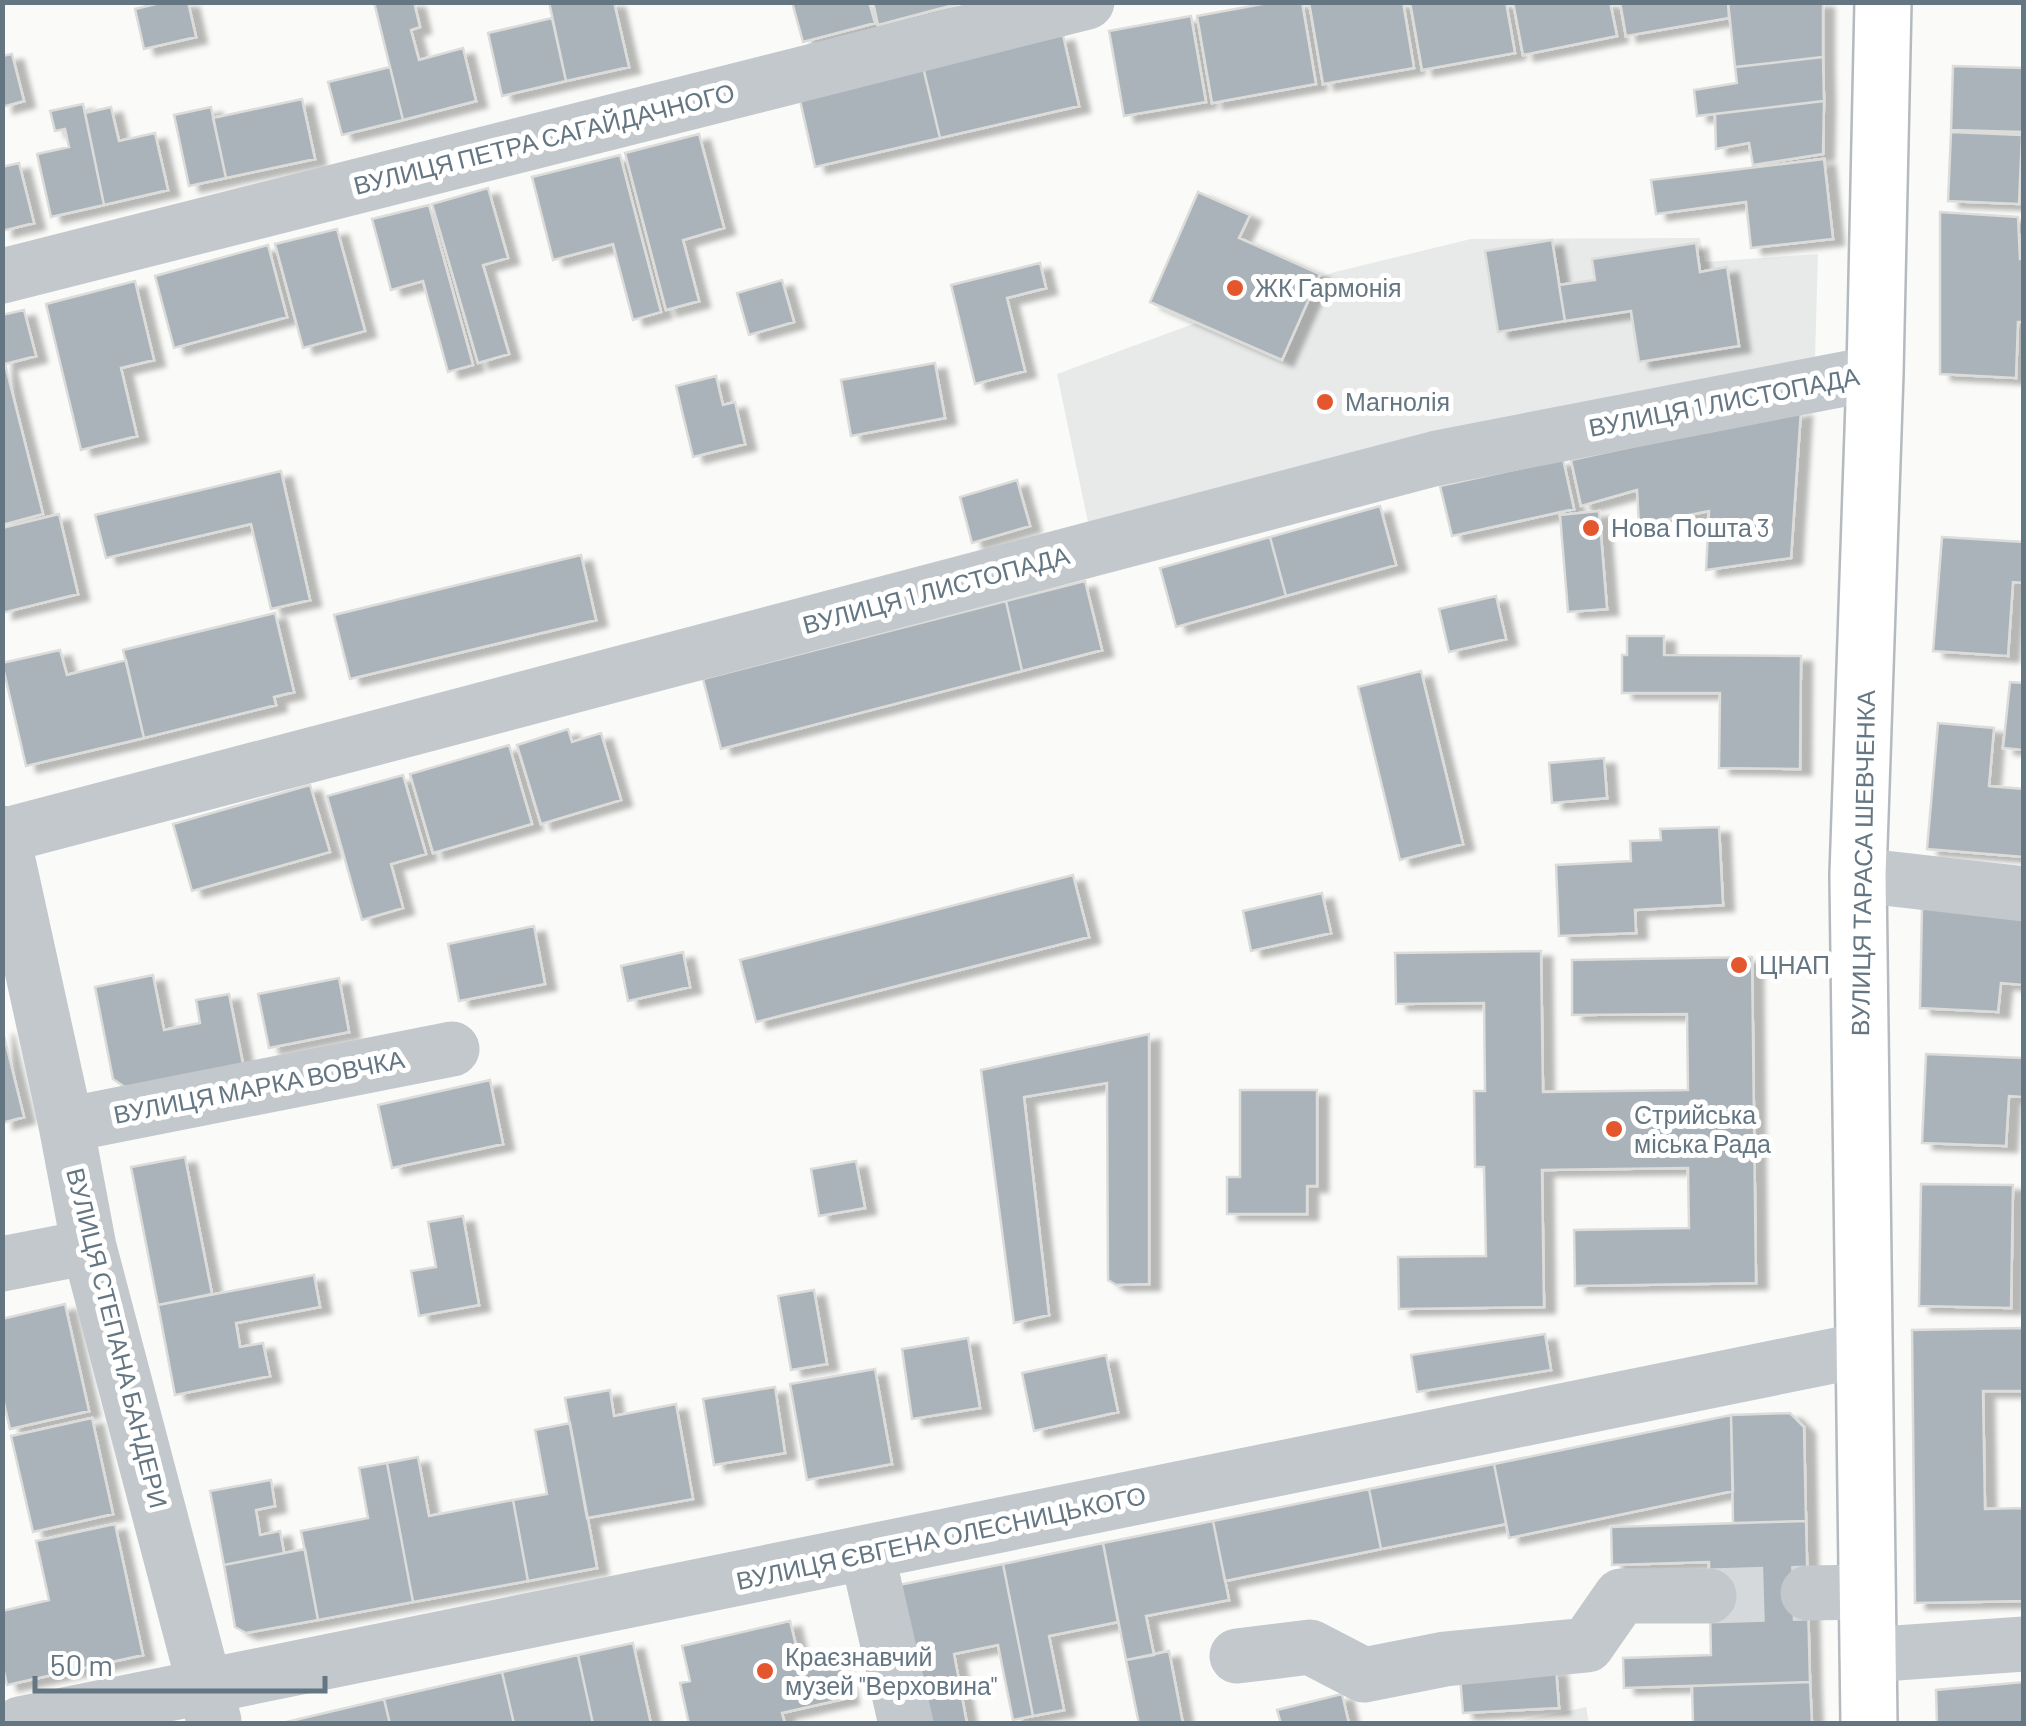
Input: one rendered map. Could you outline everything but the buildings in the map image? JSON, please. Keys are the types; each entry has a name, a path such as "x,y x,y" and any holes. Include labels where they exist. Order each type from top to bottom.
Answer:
{"main road":[{"name":"ВУЛИЦЯ ТАРАСА ШЕВЧЕНКА","path":"1870,1724 1858,875 1876,373 1884,2"}],"street":[{"name":"ВУЛИЦЯ ПЕТРА САГАЙДАЧНОГО","path":"2,276 1086,2"},
{"name":"ВУЛИЦЯ 1 ЛИСТОПАДА","path":"3,835 1437,458 1876,373"},
{"name":"ВУЛИЦЯ СТЕПАНА БАНДЕРИ","path":"3,835 66,1125 88,1247 210,1705"},
{"path":"1858,875 2024,894"},
{"name":"ВУЛИЦЯ МАРКА ВОВЧКА","path":"66,1125 452,1049"},
{"path":"2,1264 88,1247"},
{"name":"ВУЛИЦЯ ЄВГЕНА ОЛЕСНИЦЬКОГО","path":"20,1724 210,1705 867,1553 1862,1350"},
{"path":"867,1553 906,1724"},
{"path":"1808,1593 1867,1592"},
{"path":"1238,1656 1310,1647 1364,1676 1446,1659 1587,1645 1621,1596 1709,1596"},
{"path":"1868,1655 2024,1644"}],"shaded area":[{"name":"Магнолія","path":"1700,238 1705,262 1818,254 1815,358 1089,527 1057,374 1335,272 1471,239"},
{"path":"1586,1707 1589,1723 1507,1723 1564,1712"}],"tunnel":[{"path":"1709,1596 1808,1593"}],"place":[{"name":"ЖК Гармонія","path":"1235,288"},
{"name":"Магнолія","path":"1325,402"},
{"name":"Нова Пошта 3","path":"1591,528"},
{"name":"ЦНАП","path":"1739,965"},
{"name":"Стрийська міська Рада","path":"1614,1129"},
{"name":"Краєзнавчий музей \"Верховина\"","path":"765,1671"}]}
